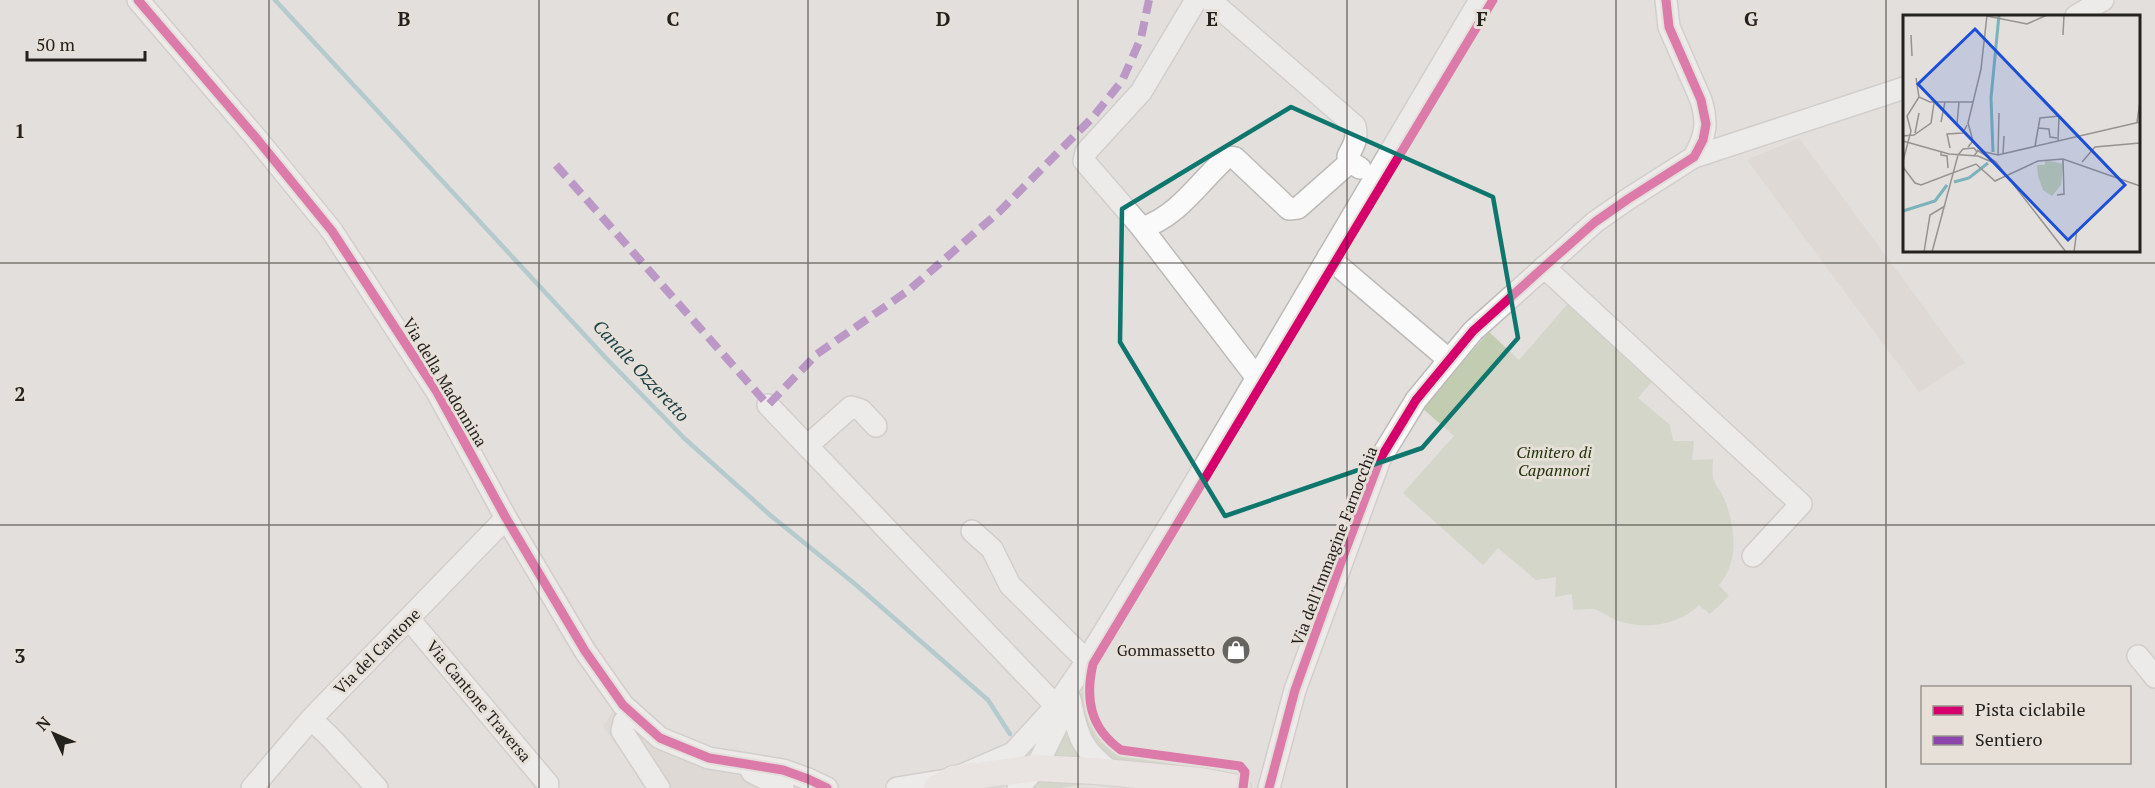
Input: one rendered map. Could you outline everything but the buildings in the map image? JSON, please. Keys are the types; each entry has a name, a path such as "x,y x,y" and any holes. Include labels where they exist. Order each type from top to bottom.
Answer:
{"main road":[{"path":"945,784 1036,768 1201,781 1226,786"},
{"path":"1168,788 1226,786"}],"street":[{"name":"Via della Madonnina","path":"138,0 332,231 437,392 585,651 623,705 660,738 709,758 727,762"},
{"path":"1196,0 1140,92 1086,152 1084,160 1142,228 1257,378"},
{"path":"1210,0 1355,126 1356,142 1348,156 1350,162 1375,178"},
{"path":"1018,788 1036,768 1063,703 1085,663 1257,378 1480,0"},
{"path":"1666,0 1669,27 1704,111 1706,124 1703,140 1694,157"},
{"path":"2078,15 2103,0"},
{"name":"Via dell'Immagine Farnocchia","path":"1269,788 1295,690 1380,459 1416,400 1473,331 1595,222 1694,157 1903,89"},
{"path":"1142,228 1158,223 1173,213 1227,157 1235,158 1289,210 1298,208 1350,162"},
{"path":"1328,257 1448,359"},
{"path":"1544,267 1801,504 1753,555"},
{"path":"768,405 1063,703 1090,754 1113,773"},
{"path":"807,446 851,407 861,410 876,426"},
{"name":"Via del Cantone","path":"252,788 310,719 507,518"},
{"path":"972,531 992,549 1010,585 1085,663"},
{"name":"Via Cantone Traversa","path":"409,619 548,784"},
{"path":"2138,656 2155,677"},
{"path":"897,788 945,784 1013,753 1063,703"},
{"path":"631,712 624,722 622,731 659,788"},
{"path":"310,719 330,737 377,788"},
{"path":"727,762 783,788"},
{"path":"727,762 783,770 827,788"}],"highlighted area":[{"path":"1291,107 1493,197 1518,338 1422,448 1225,516 1120,342 1122,209"}],"shaded area":[{"path":"1799,138 1965,363 1919,392 1747,160"},
{"path":"616,710 686,759 750,777 770,788 647,788 603,726"}],"green space":[{"name":"Cimitero di Capannori","path":"1571,300 1656,377 1638,398 1670,425 1673,441 1694,441 1692,460 1713,459 1714,480 1724,498 1731,520 1733,554 1726,575 1719,585 1729,596 1710,614 1699,605 1691,612 1672,621 1640,625 1616,620 1596,610 1573,610 1572,594 1555,597 1556,577 1536,580 1498,548 1483,565 1403,493 1454,436 1422,408 1489,332 1519,360"},
{"path":"1084,683 1086,706 1092,726 1096,735 1111,750 1122,756 1216,771 1123,764 1107,758 1090,740 1080,698"},
{"path":"1068,721 1088,759 1049,756"},
{"path":"1038,777 1110,780 1061,788 1027,788"}],"waterway":[{"name":"Canale Ozzeretto","path":"275,0 604,356 684,438 770,515 855,584 988,700 1010,734"}],"marked path":[{"path":"556,165 768,405 817,354 909,290 1000,211 1093,117 1122,81 1141,38 1149,0"}],"cycle path":[{"path":"138,0 332,231 437,392 506,518 585,651 623,705 660,738 709,758 783,770 827,788"},
{"path":"1243,788 1245,772 1240,766 1121,750 1102,732 1092,712 1090,689 1093,664 1493,0"},
{"path":"1269,788 1295,690 1380,459 1416,400 1473,331 1595,222 1694,157 1703,140 1706,124 1701,100 1669,27 1666,0"}],"place":[{"name":"Gommassetto","path":"1236,650"}]}
